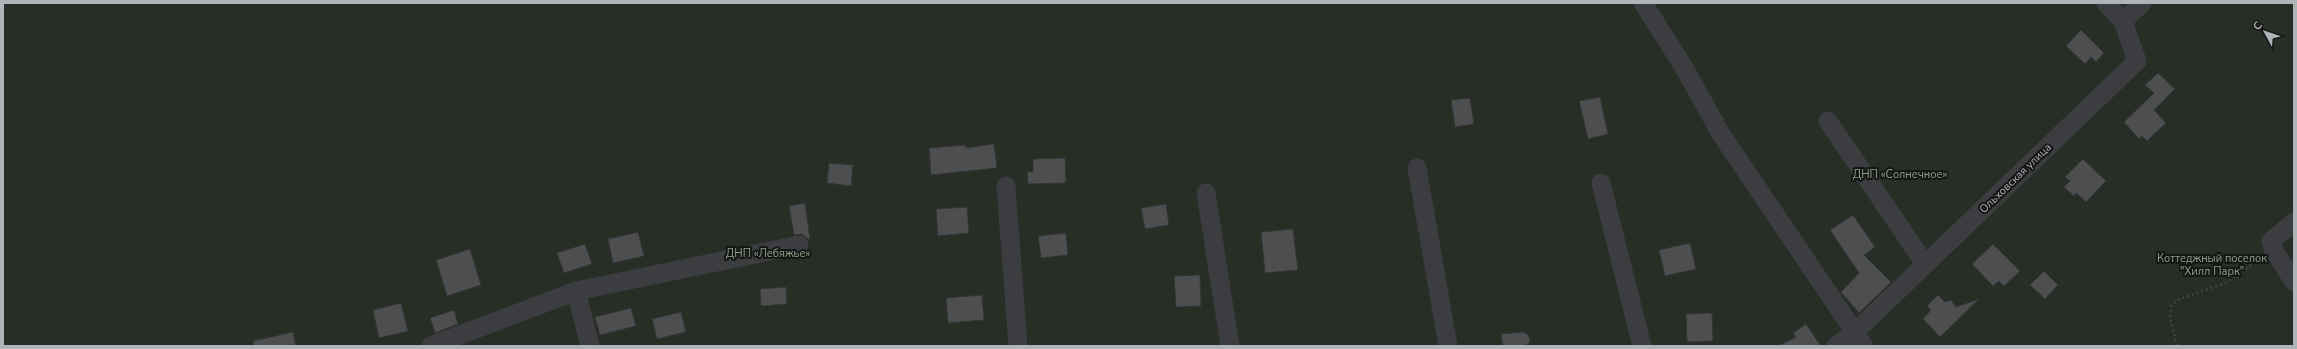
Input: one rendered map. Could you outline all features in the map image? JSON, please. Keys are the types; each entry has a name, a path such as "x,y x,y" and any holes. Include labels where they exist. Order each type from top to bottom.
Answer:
{"street":[{"path":"1643,3 1682,64 1721,134 1860,338"},
{"path":"2106,3 2123,21 2142,3"},
{"name":"Ольховская улица","path":"1836,346 1860,338 1925,264 2137,61 2123,21"},
{"path":"1828,121 1925,264"},
{"path":"1417,168 1448,346"},
{"path":"1601,183 1642,346"},
{"path":"1006,186 1018,346"},
{"path":"1206,193 1230,346"},
{"path":"2294,222 2270,241 2272,249 2294,282"},
{"path":"431,346 576,291 799,245"},
{"path":"576,291 590,346"}],"path":[{"path":"2177,346 2170,317 2171,306 2177,300 2225,283 2272,249"}],"green space":[{"path":"3,3 2294,3 2294,346 3,346"}],"building":[{"path":"2081,30 2104,53 2096,62 2091,57 2085,64 2066,46"},
{"path":"2158,73 2175,89 2154,110 2166,123 2147,141 2142,136 2139,139 2124,122 2154,93 2145,85"},
{"path":"1600,97 1608,134 1588,139 1579,101"},
{"path":"1470,98 1474,124 1455,127 1451,100"},
{"path":"994,144 997,168 931,175 929,148 965,145 966,148"},
{"path":"1065,158 1066,183 1028,184 1027,172 1033,172 1033,159"},
{"path":"2083,159 2106,181 2086,202 2076,193 2074,196 2064,187 2070,181 2065,177"},
{"path":"829,163 853,165 851,186 827,183"},
{"path":"805,203 810,239 802,234 794,235 789,206"},
{"path":"1166,204 1169,225 1145,229 1141,208"},
{"path":"967,207 969,233 938,236 936,209"},
{"path":"1853,215 1875,247 1864,255 1891,282 1859,313 1841,292 1859,273 1830,230"},
{"path":"1293,229 1298,270 1265,273 1261,232"},
{"path":"638,232 644,256 613,263 608,239"},
{"path":"1066,233 1068,255 1041,258 1038,236"},
{"path":"1690,243 1696,269 1665,276 1659,250"},
{"path":"585,244 592,264 564,273 557,253"},
{"path":"1993,244 2020,271 2004,286 1999,281 1993,286 1972,264"},
{"path":"470,249 481,285 447,296 436,260"},
{"path":"2044,271 2058,285 2045,299 2030,285"},
{"path":"1200,275 1201,306 1176,307 1174,276"},
{"path":"786,287 787,304 761,306 760,289"},
{"path":"982,295 984,320 948,323 946,298"},
{"path":"1938,295 1945,302 1951,300 1956,307 1979,299 1940,337 1923,319 1931,310 1927,306"},
{"path":"401,303 408,331 379,338 373,310"},
{"path":"631,308 636,326 600,335 595,317"},
{"path":"454,310 458,324 435,333 430,318"},
{"path":"681,312 686,332 657,339 652,319"},
{"path":"1712,313 1713,341 1687,342 1686,314"},
{"path":"1806,324 1821,346 1778,346 1796,337 1793,333"},
{"path":"293,332 296,346 254,346 253,341"},
{"path":"1524,332 1529,336 1530,342 1525,346 1503,346 1501,334"}],"park label":[{"name":"ДНП «Солнечное»","path":"1900,174"},
{"name":"ДНП «Лебяжье»","path":"768,253"},
{"name":"Коттеджный поселок \"Хилл Парк\"","path":"2212,264"}]}
